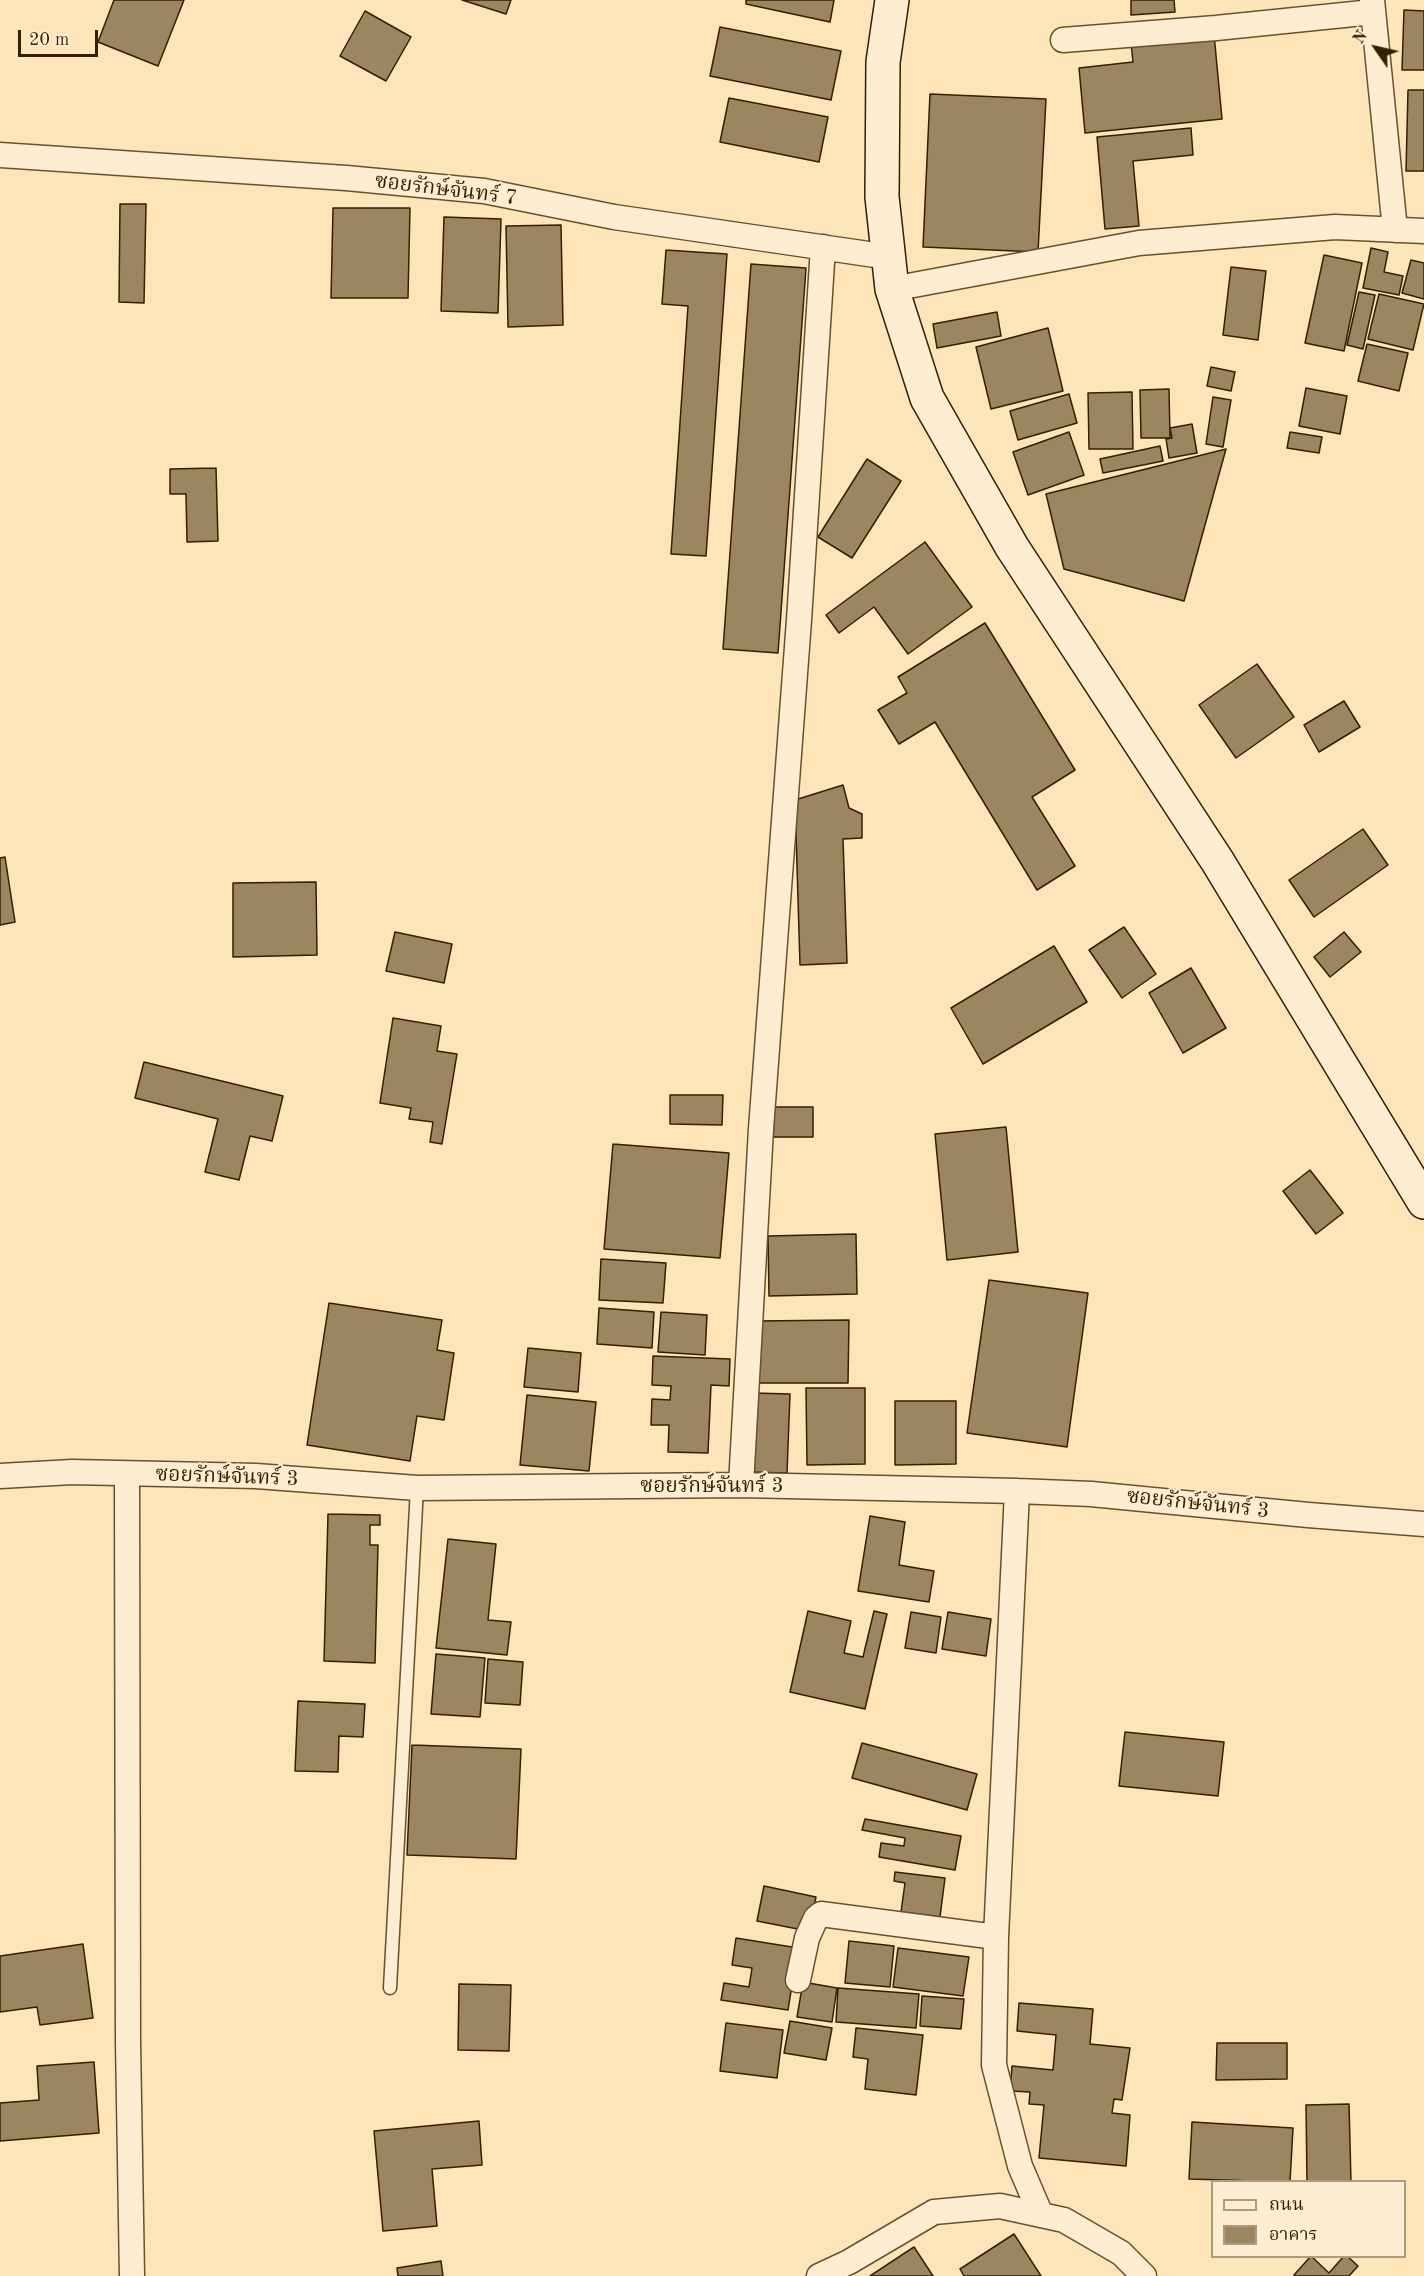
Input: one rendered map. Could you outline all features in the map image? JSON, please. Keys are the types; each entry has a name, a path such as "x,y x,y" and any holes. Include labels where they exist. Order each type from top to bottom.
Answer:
{"main road":[{"path":"892,0 884,63 882,197 892,290 927,398 1012,547 1218,862 1424,1202"}],"street":[{"path":"1063,40 1215,28 1372,6 1395,230"},
{"name":"ซอยรักษ์จันทร์ 7","path":"0,155 346,178 484,191 614,217 889,257"},
{"path":"892,290 1138,243 1335,227 1424,231"},
{"path":"741,1485 761,1129 799,620 823,247"},
{"name":"ซอยรักษ์จันทร์ 3","path":"0,1476 72,1472 255,1476 417,1488 741,1485 1017,1491 1091,1494 1424,1524"},
{"path":"127,1474 128,2042 132,2276"},
{"path":"1017,1491 996,1937 994,2065 1020,2166 1041,2215"},
{"path":"798,1980 807,1938 816,1918 821,1914 996,1937"},
{"path":"819,2276 849,2262 934,2212 1000,2206 1064,2220 1121,2253 1144,2276"}],"lane":[{"path":"390,1988 417,1488"}],"building":[{"path":"114,0 184,0 158,66 98,42"},
{"path":"462,0 511,0 506,14"},
{"path":"746,0 834,0 830,22 746,4"},
{"path":"1131,0 1174,0 1175,12 1131,15"},
{"path":"1404,10 1424,11 1424,70 1402,70"},
{"path":"365,11 411,37 386,81 340,56"},
{"path":"720,27 841,51 831,100 710,76"},
{"path":"1214,34 1222,119 1085,133 1079,68 1133,62 1131,43"},
{"path":"1408,90 1424,90 1424,171 1406,171"},
{"path":"930,94 1046,99 1038,252 923,247"},
{"path":"729,98 828,117 819,162 720,142"},
{"path":"1191,128 1193,155 1133,161 1139,226 1105,229 1097,137"},
{"path":"120,204 146,204 144,303 119,302"},
{"path":"333,208 410,208 408,298 331,298"},
{"path":"444,217 501,219 498,313 441,311"},
{"path":"561,225 563,325 508,327 506,226"},
{"path":"1371,248 1388,252 1384,272 1403,276 1399,295 1363,288"},
{"path":"666,250 727,254 706,556 671,554 688,306 662,304"},
{"path":"1324,255 1362,263 1344,351 1305,343"},
{"path":"1411,260 1424,263 1424,299 1402,293"},
{"path":"751,264 806,268 778,653 723,649"},
{"path":"1231,267 1266,271 1258,340 1223,335"},
{"path":"1359,292 1375,295 1363,349 1347,345"},
{"path":"1379,294 1424,304 1413,350 1368,339"},
{"path":"997,312 1001,336 937,348 933,324"},
{"path":"1048,328 1063,391 991,409 976,347"},
{"path":"1367,344 1408,353 1399,391 1358,381"},
{"path":"1211,367 1235,372 1231,391 1207,386"},
{"path":"1306,388 1347,396 1340,434 1299,426"},
{"path":"1169,389 1170,438 1141,438 1140,390"},
{"path":"1132,392 1133,449 1089,449 1088,393"},
{"path":"1069,394 1077,423 1018,440 1010,411"},
{"path":"1213,397 1231,400 1223,447 1206,444"},
{"path":"1192,424 1197,453 1169,458 1166,439 1172,438 1170,428"},
{"path":"1069,432 1084,475 1028,495 1013,452"},
{"path":"1290,432 1322,437 1319,453 1287,448"},
{"path":"1160,446 1163,461 1103,473 1100,459"},
{"path":"1226,449 1184,601 1064,569 1046,494"},
{"path":"867,459 901,481 852,558 818,537"},
{"path":"216,468 218,541 187,542 186,494 170,494 170,469"},
{"path":"925,542 972,607 908,654 874,607 839,633 826,615"},
{"path":"985,623 1075,770 1032,797 1075,866 1037,890 935,722 899,744 878,710 907,693 898,677"},
{"path":"1257,664 1294,717 1236,758 1199,705"},
{"path":"1344,701 1360,727 1319,752 1304,725"},
{"path":"843,785 849,808 862,814 862,838 843,839 847,963 800,965 795,800"},
{"path":"1363,829 1388,865 1314,917 1289,880"},
{"path":"5,857 15,922 0,925 0,858"},
{"path":"316,882 317,955 233,957 233,883"},
{"path":"1124,927 1156,974 1122,998 1089,950"},
{"path":"395,932 452,944 444,983 386,971"},
{"path":"1344,932 1361,952 1330,977 1314,957"},
{"path":"1054,946 1087,1002 983,1064 951,1008"},
{"path":"1191,968 1226,1028 1183,1053 1149,993"},
{"path":"393,1018 441,1026 437,1051 457,1054 442,1144 430,1142 433,1122 409,1119 411,1108 380,1103"},
{"path":"144,1062 283,1096 272,1141 250,1136 239,1180 205,1172 218,1119 135,1098"},
{"path":"670,1095 723,1095 722,1125 670,1124"},
{"path":"772,1107 813,1107 813,1137 772,1137"},
{"path":"1006,1127 1018,1252 947,1260 935,1134"},
{"path":"613,1144 729,1153 720,1258 604,1249"},
{"path":"1310,1170 1343,1213 1316,1234 1283,1191"},
{"path":"856,1234 857,1294 769,1296 768,1236"},
{"path":"601,1259 666,1263 663,1303 599,1300"},
{"path":"989,1280 1088,1293 1067,1447 967,1433"},
{"path":"329,1303 442,1320 437,1350 454,1353 444,1420 417,1416 410,1461 307,1445"},
{"path":"599,1308 654,1312 652,1348 597,1344"},
{"path":"661,1312 707,1315 705,1355 658,1352"},
{"path":"849,1320 848,1383 755,1383 756,1321"},
{"path":"528,1348 581,1353 578,1392 524,1387"},
{"path":"653,1356 730,1359 729,1386 711,1385 708,1453 668,1452 669,1425 651,1425 652,1399 670,1400 671,1386 652,1385"},
{"path":"806,1388 865,1388 865,1464 807,1465"},
{"path":"753,1393 790,1394 787,1473 750,1472"},
{"path":"527,1395 596,1402 589,1471 520,1465"},
{"path":"895,1401 956,1401 956,1464 895,1465"},
{"path":"328,1514 380,1515 380,1525 370,1525 370,1545 378,1545 375,1663 324,1661"},
{"path":"870,1516 905,1522 899,1565 934,1571 929,1602 858,1591"},
{"path":"448,1539 496,1544 488,1620 511,1622 507,1655 436,1648"},
{"path":"808,1611 851,1621 844,1653 863,1657 874,1611 887,1614 865,1709 790,1692"},
{"path":"911,1612 941,1617 936,1653 905,1648"},
{"path":"948,1612 991,1619 986,1656 942,1649"},
{"path":"436,1654 485,1658 480,1717 431,1714"},
{"path":"488,1659 523,1662 520,1705 485,1703"},
{"path":"298,1701 365,1704 363,1737 339,1736 338,1772 295,1771"},
{"path":"1125,1732 1224,1742 1218,1796 1119,1786"},
{"path":"862,1743 977,1774 967,1810 852,1778"},
{"path":"412,1745 521,1749 516,1859 407,1855"},
{"path":"865,1819 961,1836 955,1870 879,1857 881,1843 904,1846 905,1838 862,1830"},
{"path":"895,1872 945,1878 940,1917 901,1912 905,1883 894,1881"},
{"path":"764,1886 816,1897 808,1931 757,1921"},
{"path":"736,1938 798,1948 788,2010 721,2000 724,1983 749,1987 752,1968 732,1965"},
{"path":"849,1941 894,1946 890,1987 845,1983"},
{"path":"83,1944 93,2018 40,2025 37,2007 0,2012 0,1956"},
{"path":"898,1948 969,1957 963,1996 893,1987"},
{"path":"803,1982 837,1988 832,2022 797,2017"},
{"path":"459,1984 511,1985 509,2051 458,2050"},
{"path":"838,1988 919,1994 916,2028 836,2022"},
{"path":"922,1996 964,1999 961,2029 920,2026"},
{"path":"1019,2003 1093,2009 1090,2044 1130,2048 1122,2100 1114,2099 1112,2113 1130,2115 1126,2166 1039,2158 1044,2105 1029,2104 1030,2092 1010,2091 1012,2066 1053,2070 1056,2035 1017,2031"},
{"path":"790,2021 832,2028 826,2060 784,2053"},
{"path":"726,2023 783,2030 777,2078 720,2071"},
{"path":"856,2028 923,2035 916,2095 865,2089 868,2059 853,2057"},
{"path":"1217,2043 1287,2043 1287,2079 1216,2080"},
{"path":"94,2062 99,2133 0,2141 0,2103 39,2100 37,2066"},
{"path":"1349,2104 1351,2180 1307,2180 1306,2105"},
{"path":"479,2121 482,2165 432,2169 437,2226 383,2231 374,2131"},
{"path":"1192,2122 1293,2128 1290,2180 1189,2179"},
{"path":"1014,2234 1041,2276 964,2276 960,2269"},
{"path":"914,2247 933,2276 870,2276"},
{"path":"1309,2258 1313,2258 1329,2273 1342,2258 1349,2258 1358,2266 1349,2276 1294,2275"},
{"path":"441,2261 443,2276 398,2276 397,2268"}]}
